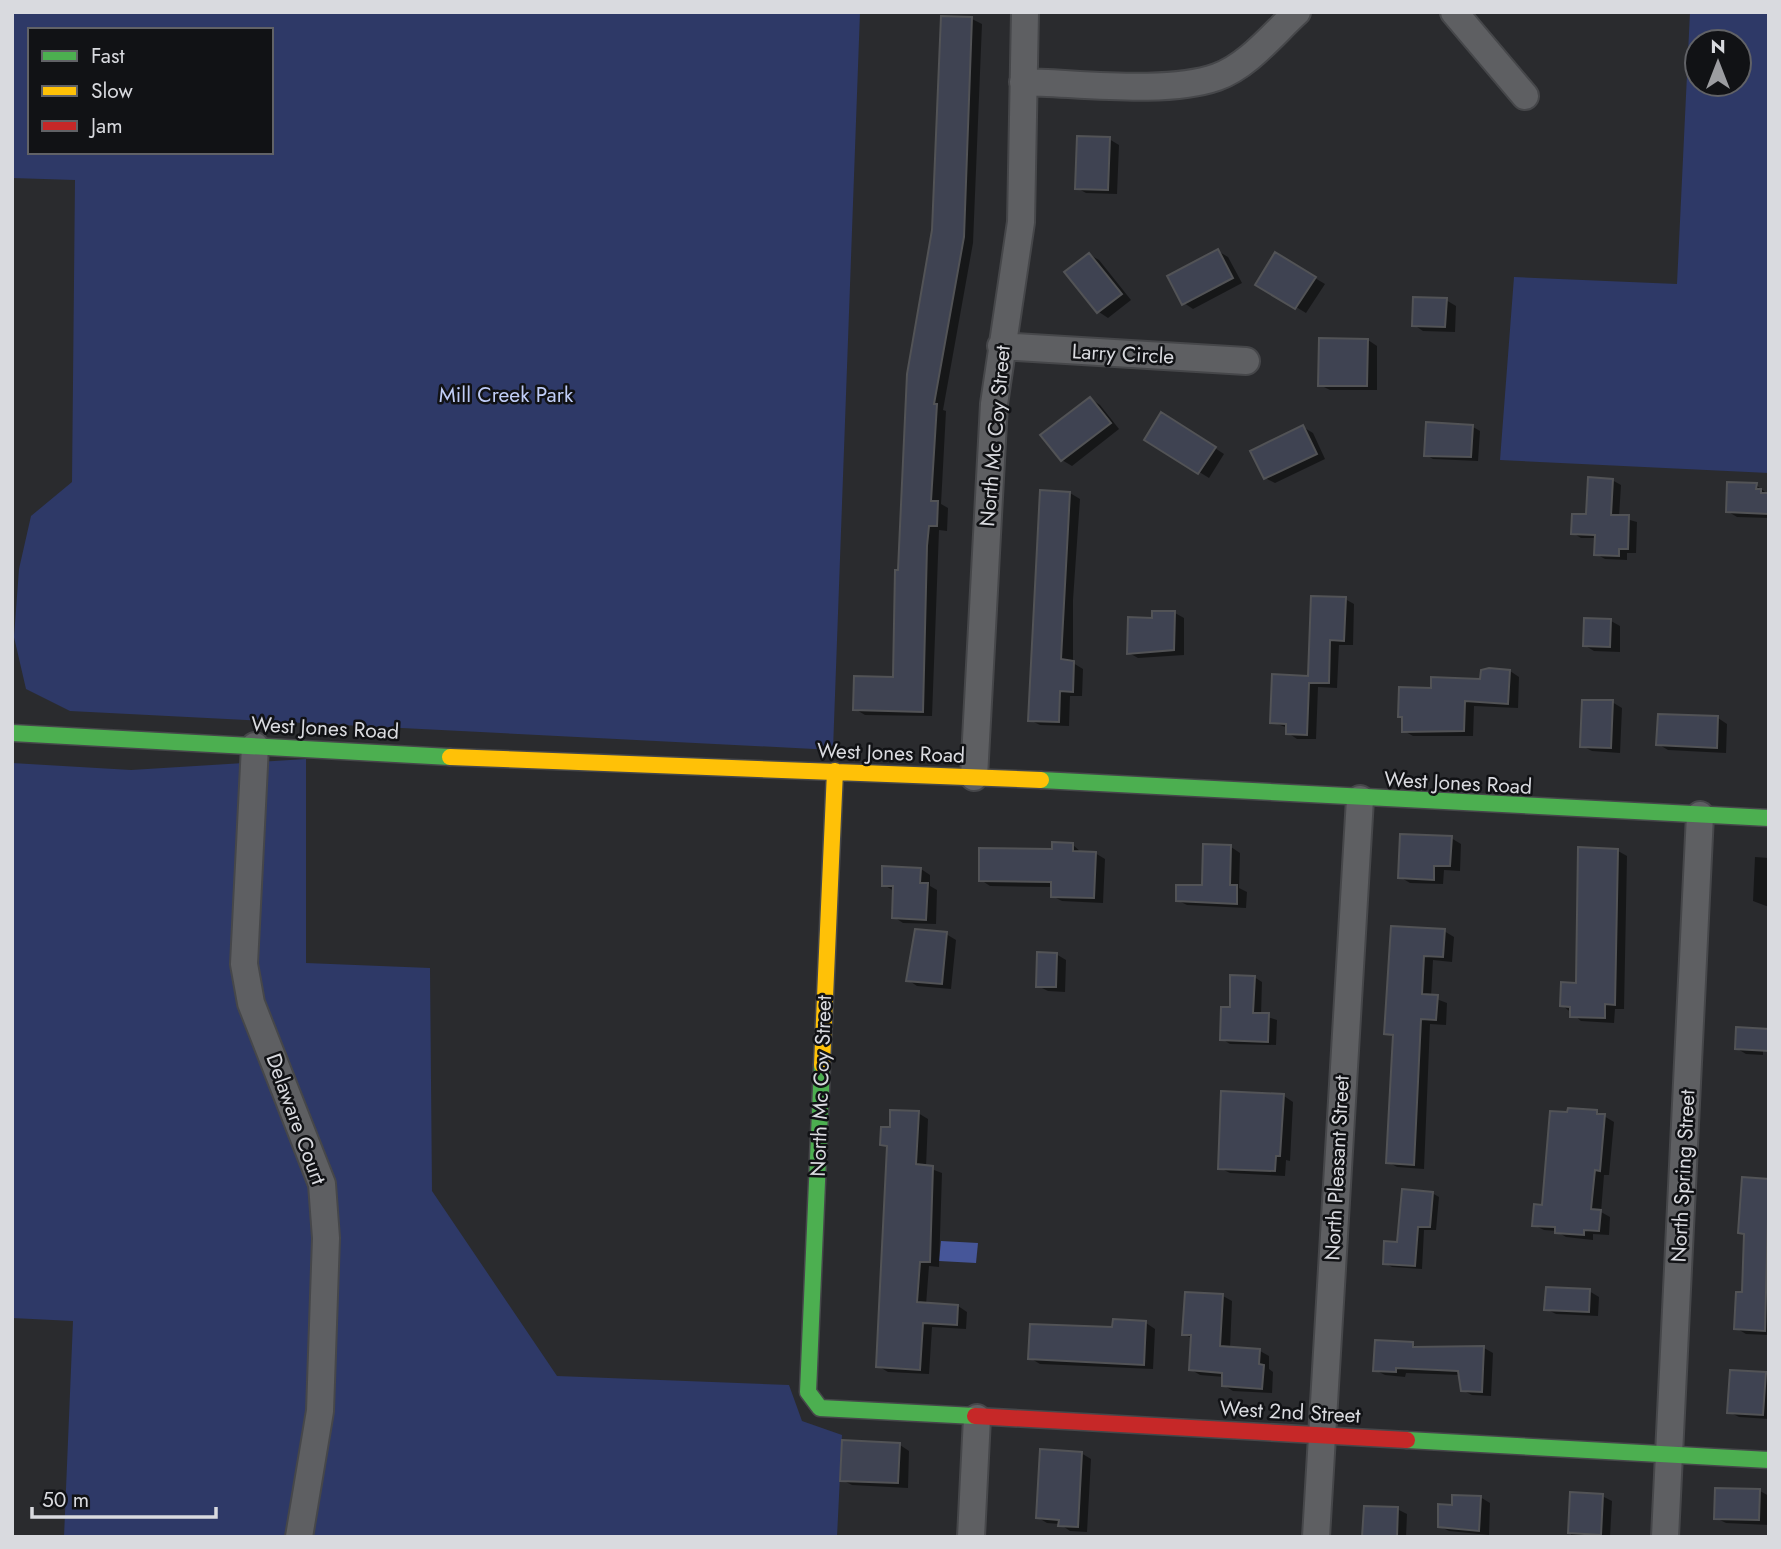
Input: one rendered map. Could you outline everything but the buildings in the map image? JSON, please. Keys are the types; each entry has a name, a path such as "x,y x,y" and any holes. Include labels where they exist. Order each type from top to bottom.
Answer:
{"street":[{"name":"North Mc Coy Street","path":"974,777 993,404 1021,222 1025,12"},
{"path":"1023,82 1173,85 1218,76 1248,58 1297,12"},
{"path":"1454,12 1525,96"},
{"name":"Larry Circle","path":"1001,346 1246,362"},
{"name":"West Jones Road","path":"12,733 490,759 974,777 1769,818"},
{"name":"Delaware Court","path":"255,746 244,964 251,1003 322,1184 326,1238 320,1412 299,1537"},
{"name":"North Mc Coy Street","path":"813,1399 808,1392 835,771"},
{"name":"North Pleasant Street","path":"1316,1537 1360,799"},
{"name":"North Spring Street","path":"1665,1537 1700,815"},
{"name":"West 2nd Street","path":"813,1399 820,1408 836,1410 1769,1460"},
{"path":"971,1537 977,1418"}],"green space":[{"name":"Mill Creek Park","path":"12,12 860,12 833,750 70,711 26,689 14,637 19,569 31,516 72,482 75,180 12,178"},
{"path":"1690,12 1769,12 1769,473 1500,460 1514,277 1677,284 1686,98 1753,98 1753,28 1689,28"},
{"path":"306,759 306,963 430,968 432,1191 557,1376 789,1385 802,1421 842,1435 837,1537 64,1537 73,1321 12,1318 12,763 131,770"}],"shaded area":[{"path":"941,1241 978,1243 976,1263 939,1261"}],"traffic: fast":[{"path":"12,733 450,757"},
{"path":"1041,780 1769,818"},
{"path":"822,1065 808,1392 820,1408 975,1416"},
{"path":"1407,1440 1769,1460"}],"traffic: slow":[{"path":"450,757 1041,780"},
{"path":"822,1065 835,771"}],"traffic: jam":[{"path":"975,1416 1407,1440"}]}
